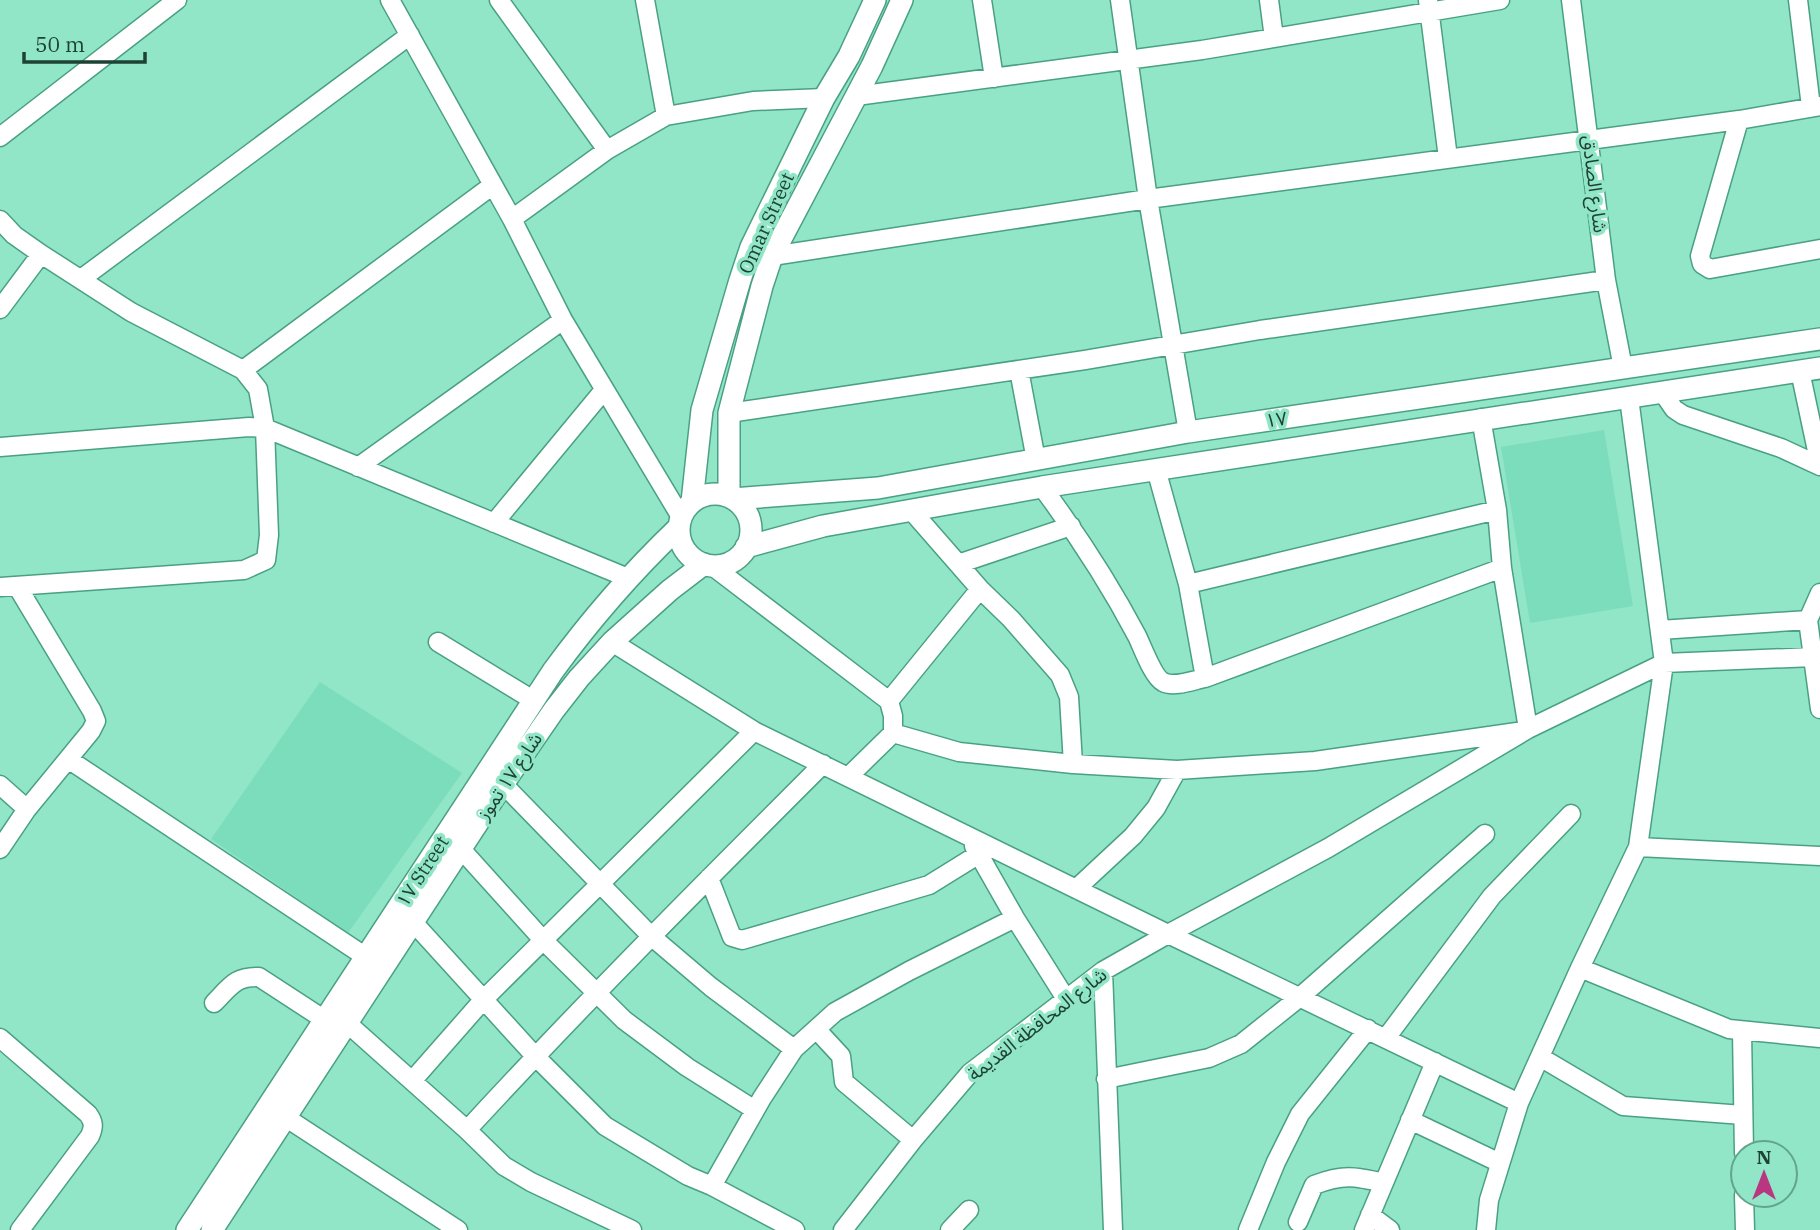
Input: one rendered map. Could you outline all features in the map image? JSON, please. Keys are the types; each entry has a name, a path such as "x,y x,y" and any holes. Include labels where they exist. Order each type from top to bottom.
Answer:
{"main road":[{"name":"Omar Street","path":"684,515 702,410 751,247 875,0"},
{"name":"Omar Street","path":"731,497 729,413 772,256 856,96 902,0"},
{"name":"١٧","path":"731,497 878,488 1188,432 1820,339"},
{"name":"١٧","path":"746,547 823,526 1042,486 1810,369"},
{"path":"703,495 731,497 748,515 750,537 746,547 732,562 707,565 688,554 679,537 684,515 703,495"},
{"name":"١٧ Street","path":"187,1230 533,700 574,642 684,515"},
{"name":"شارع ١٧ تموز","path":"216,1228 285,1118 554,710 612,642 662,596 707,565"}],"street":[{"path":"0,137 177,0"},
{"path":"390,0 512,219 563,320 684,515"},
{"path":"499,0 607,150"},
{"path":"645,0 666,116"},
{"path":"982,0 995,78"},
{"path":"1120,0 1148,199 1188,432"},
{"path":"1269,0 1275,38"},
{"path":"856,96 1275,38 1428,6 1500,0"},
{"name":"شارع الصادق","path":"1571,0 1606,280 1623,368"},
{"path":"772,256 1148,199 1817,109 1798,0"},
{"path":"1428,6 1448,158"},
{"path":"81,279 410,35"},
{"path":"512,219 607,150 666,116 753,101 824,98"},
{"path":"1740,120 1700,256 1702,264 1710,269 1820,249"},
{"path":"243,370 493,185"},
{"path":"0,220 14,235 41,254 131,312 243,370 258,389 265,428 269,535 266,560 244,570 8,587"},
{"path":"0,309 41,254"},
{"path":"729,413 1018,370 1260,330 1606,280"},
{"path":"358,467 563,320"},
{"path":"1663,393 1674,409 1682,415 1781,448 1820,466 1810,369"},
{"path":"1018,370 1036,460"},
{"path":"494,523 604,390"},
{"path":"1486,1230 1489,1200 1519,1103 1638,847 1664,663 1629,398"},
{"path":"1481,418 1526,730"},
{"path":"0,447 249,427 265,428 628,578"},
{"path":"1156,468 1188,584 1205,678"},
{"path":"1042,486 1099,569 1138,637 1157,677 1164,683 1174,684 1205,678 1502,568"},
{"path":"911,510 1060,675 1069,696 1073,764"},
{"path":"1188,584 1496,510"},
{"path":"958,564 1071,526"},
{"path":"707,565 889,701 893,716 893,733 848,777"},
{"path":"0,849 27,809 91,731 96,721 92,710 8,587"},
{"path":"889,701 980,589"},
{"path":"1820,593 1808,620 1820,709"},
{"path":"1660,630 1808,620"},
{"path":"438,642 533,700"},
{"path":"612,642 754,731 1519,1103"},
{"path":"893,733 959,752 1073,764 1177,770 1315,761 1526,730 1664,663 1814,657"},
{"name":"شارع المحافظة القديمة","path":"843,1230 913,1140 970,1073 1103,971 1328,848 1526,730"},
{"path":"412,1081 484,999 754,731"},
{"path":"68,759 366,957"},
{"path":"467,1130 651,936 823,764"},
{"path":"1076,889 1133,836 1156,808 1177,770"},
{"path":"503,784 651,936 711,987 794,1049"},
{"path":"0,785 27,809"},
{"path":"1386,1038 1492,896 1571,814"},
{"path":"1106,1079 1190,1063 1223,1053 1241,1044 1300,997 1485,834"},
{"path":"968,835 1015,918 1066,999"},
{"path":"1638,847 1820,856"},
{"path":"461,849 543,940 624,1020 687,1066 755,1110"},
{"path":"709,878 732,937 742,940 929,885 979,854"},
{"path":"712,1186 762,1098 794,1049 835,1012 1015,918"},
{"path":"413,922 535,1056 605,1126 688,1176 795,1230"},
{"path":"1580,968 1729,1029 1820,1038"},
{"path":"1103,971 1113,1230"},
{"path":"214,1003 236,981 247,976 259,977 325,1020"},
{"path":"347,1023 504,1166 531,1182 632,1230"},
{"path":"816,1029 841,1056 844,1082 913,1140"},
{"path":"1248,1230 1276,1162 1300,1114 1368,1029"},
{"path":"1742,1031 1744,1139"},
{"path":"0,1038 93,1121 90,1136 24,1229"},
{"path":"1540,1057 1623,1106 1744,1115"},
{"path":"1390,1230 1367,1223 1435,1062"},
{"path":"285,1118 458,1230"},
{"path":"1410,1120 1500,1163"},
{"path":"1298,1222 1314,1185 1334,1178 1357,1176 1384,1183"},
{"path":"1744,1209 1745,1230"},
{"path":"950,1230 969,1210"}],"shaded area":[{"path":"1604,430 1633,606 1530,623 1501,447"},
{"path":"320,682 462,773 348,933 211,839"}]}
